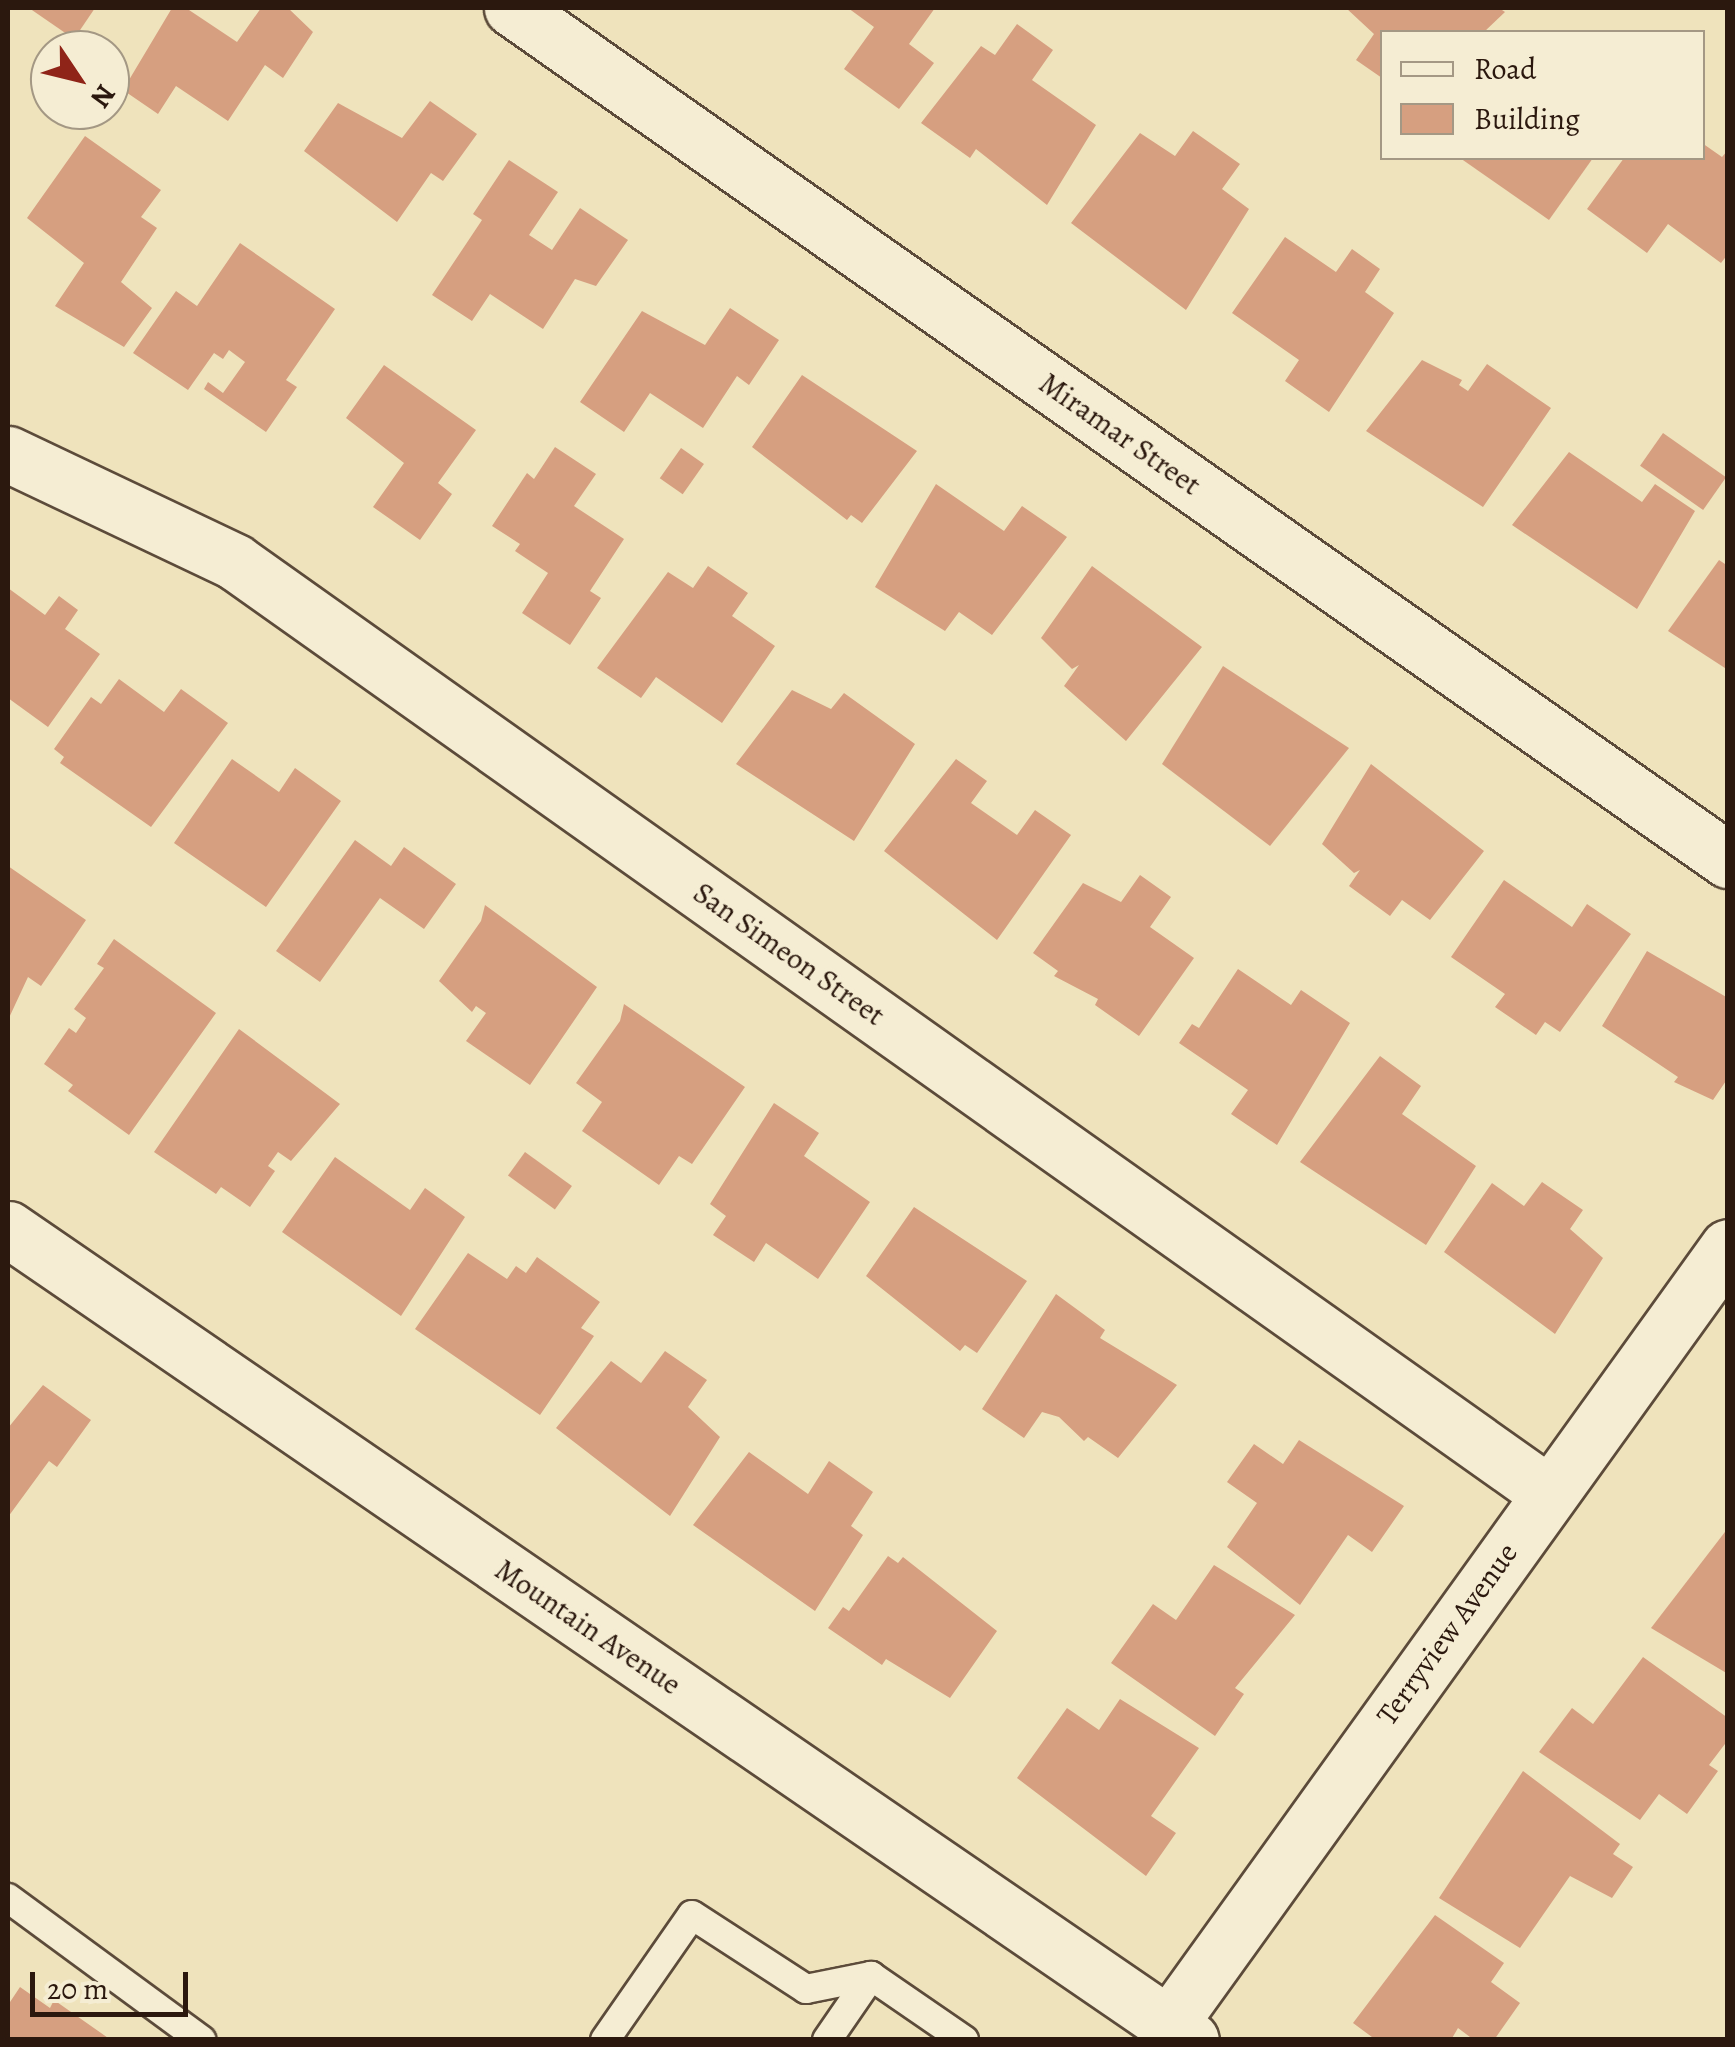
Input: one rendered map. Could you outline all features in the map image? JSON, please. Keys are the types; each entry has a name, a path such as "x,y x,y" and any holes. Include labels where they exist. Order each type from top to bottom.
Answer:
{"street":[{"name":"Miramar Street","path":"512,8 1728,860"},
{"name":"San Simeon Street","path":"8,454 236,562 1548,1493"},
{"name":"Mountain Avenue","path":"8,1229 1180,2032"},
{"name":"Terryview Avenue","path":"1180,2032 1548,1493 1728,1247"}],"lane":[{"path":"8,1898 201,2040"},
{"path":"605,2040 692,1915 806,1989 872,1976 964,2040"},
{"path":"827,2040 872,1976"}],"building":[{"path":"29,8 95,8 80,30 61,30"},
{"path":"172,8 186,8 237,42 261,8 288,8 313,32 283,78 265,65 228,121 176,86 158,114 130,95 130,78"},
{"path":"848,8 935,8 909,44 934,63 899,109 844,69 874,27"},
{"path":"1346,8 1499,8 1505,12 1486,30 1380,30 1380,77 1356,60 1374,34"},
{"path":"1017,24 1053,50 1032,80 1096,125 1047,205 976,149 970,158 921,123 981,46 995,55"},
{"path":"430,101 477,134 443,181 431,173 397,222 304,151 338,103 402,138"},
{"path":"1193,131 1240,164 1222,189 1249,209 1186,310 1071,223 1140,133 1175,156"},
{"path":"85,136 161,190 141,217 157,228 121,282 152,308 124,347 55,306 84,263 27,218"},
{"path":"1705,145 1722,157 1728,150 1728,254 1721,263 1668,224 1647,253 1587,209 1623,160 1705,160"},
{"path":"509,160 558,192 529,235 552,250 580,208 628,240 596,286 575,279 543,329 490,294 472,321 432,295 482,220 473,214"},
{"path":"1463,160 1592,160 1549,220"},
{"path":"1285,237 1336,272 1352,249 1380,269 1365,292 1394,313 1329,412 1285,381 1299,360 1232,313"},
{"path":"240,243 335,309 286,380 297,387 266,432 204,389 208,382 223,393 245,362 229,350 223,359 214,353 188,390 133,353 176,291 197,306"},
{"path":"730,308 779,340 749,385 737,376 703,428 650,393 624,432 580,402 642,311 705,345"},
{"path":"1422,360 1462,380 1459,385 1468,391 1487,364 1551,408 1483,507 1366,431"},
{"path":"384,365 476,430 438,483 452,494 420,540 373,507 404,463 346,418"},
{"path":"802,375 917,451 862,523 851,515 847,520 752,447"},
{"path":"1663,433 1726,477 1703,510 1640,466"},
{"path":"555,447 596,474 574,506 624,539 590,591 601,598 570,645 522,613 548,573 515,551 520,544 492,526 527,473 534,479"},
{"path":"681,448 704,464 683,494 660,478"},
{"path":"1569,452 1642,502 1655,484 1695,511 1637,609 1512,525"},
{"path":"936,484 1004,531 1022,506 1067,537 992,635 959,612 945,631 875,587"},
{"path":"1719,560 1728,566 1728,670 1668,631"},
{"path":"708,566 748,593 732,616 775,646 722,723 656,677 641,698 597,668 668,572 693,588"},
{"path":"1092,566 1202,647 1126,741 1064,686 1079,665 1072,669 1041,638"},
{"path":"8,588 45,615 59,596 78,610 65,629 100,654 48,727 8,698"},
{"path":"1223,666 1349,748 1270,846 1162,764"},
{"path":"119,679 164,712 181,689 228,723 151,827 60,763 64,757 54,749 91,697 101,704"},
{"path":"792,690 831,709 844,693 915,744 854,841 736,764"},
{"path":"232,759 279,792 295,768 341,801 266,907 174,843"},
{"path":"956,759 987,781 971,803 1017,835 1035,810 1071,835 997,940 884,851"},
{"path":"1371,764 1484,851 1430,920 1402,900 1390,916 1349,886 1360,870 1354,873 1322,844"},
{"path":"355,840 391,866 404,847 456,884 424,929 380,898 320,982 276,951"},
{"path":"8,866 86,920 41,986 28,977 8,1020"},
{"path":"1140,875 1171,897 1150,927 1194,958 1139,1036 1095,1005 1098,999 1054,976 1058,971 1033,953 1083,883 1121,902"},
{"path":"1504,880 1572,927 1587,904 1631,934 1560,1032 1545,1022 1536,1035 1495,1007 1505,994 1451,957"},
{"path":"485,905 597,987 530,1085 466,1041 486,1013 476,1006 472,1012 439,981 481,921"},
{"path":"114,939 216,1013 129,1135 68,1091 73,1085 44,1064 69,1028 76,1033 86,1018 74,1009 104,968 97,964"},
{"path":"1647,951 1728,998 1728,1078 1713,1100 1674,1082 1678,1077 1602,1026"},
{"path":"1238,969 1291,1005 1301,990 1350,1023 1277,1145 1231,1114 1248,1090 1179,1043 1192,1024 1199,1028"},
{"path":"624,1004 745,1087 692,1164 679,1156 659,1185 582,1131 602,1102 576,1083 620,1021"},
{"path":"239,1029 340,1104 291,1161 278,1152 268,1166 275,1171 250,1207 221,1187 216,1194 154,1152"},
{"path":"1380,1056 1421,1086 1402,1114 1476,1166 1426,1245 1300,1162"},
{"path":"774,1103 819,1133 804,1156 870,1202 818,1279 766,1243 754,1262 713,1235 726,1216 710,1204"},
{"path":"525,1152 572,1186 555,1210 508,1175"},
{"path":"335,1157 410,1210 425,1188 465,1217 401,1316 282,1232"},
{"path":"1542,1182 1583,1210 1570,1229 1603,1258 1555,1334 1444,1252 1492,1183 1524,1206"},
{"path":"914,1207 1027,1281 977,1353 965,1345 960,1351 866,1276"},
{"path":"468,1253 507,1279 516,1266 526,1273 537,1257 600,1302 581,1328 594,1336 540,1415 415,1329"},
{"path":"1056,1294 1105,1330 1100,1338 1177,1385 1118,1458 1088,1437 1084,1441 1059,1417 1042,1412 1024,1438 982,1409"},
{"path":"665,1351 707,1380 688,1407 720,1437 670,1516 556,1428 611,1361 641,1383"},
{"path":"43,1385 91,1420 57,1467 49,1461 8,1517 8,1428"},
{"path":"1299,1440 1404,1506 1372,1552 1348,1535 1300,1605 1227,1547 1257,1503 1227,1482 1254,1444 1283,1464"},
{"path":"749,1452 808,1494 829,1461 873,1492 851,1526 863,1535 815,1611 693,1525"},
{"path":"1728,1528 1728,1674 1651,1628"},
{"path":"888,1556 898,1563 903,1557 997,1631 950,1698 886,1659 882,1665 828,1628 843,1607 849,1611"},
{"path":"1214,1565 1295,1615 1235,1688 1244,1694 1215,1736 1111,1663 1153,1604 1176,1620"},
{"path":"1643,1657 1728,1718 1728,1740 1709,1765 1718,1771 1687,1814 1659,1794 1640,1820 1539,1752 1572,1708 1593,1724"},
{"path":"1120,1699 1199,1748 1151,1816 1176,1833 1146,1876 1017,1778 1067,1708 1099,1730"},
{"path":"1523,1771 1620,1844 1613,1854 1633,1867 1612,1898 1570,1876 1520,1948 1439,1898"},
{"path":"1435,1915 1504,1963 1491,1982 1520,2003 1494,2040 1474,2040 1458,2028 1451,2040 1376,2040 1353,2023"},
{"path":"20,1987 50,2008 54,2000 111,2040 8,2040 8,2005"}]}
